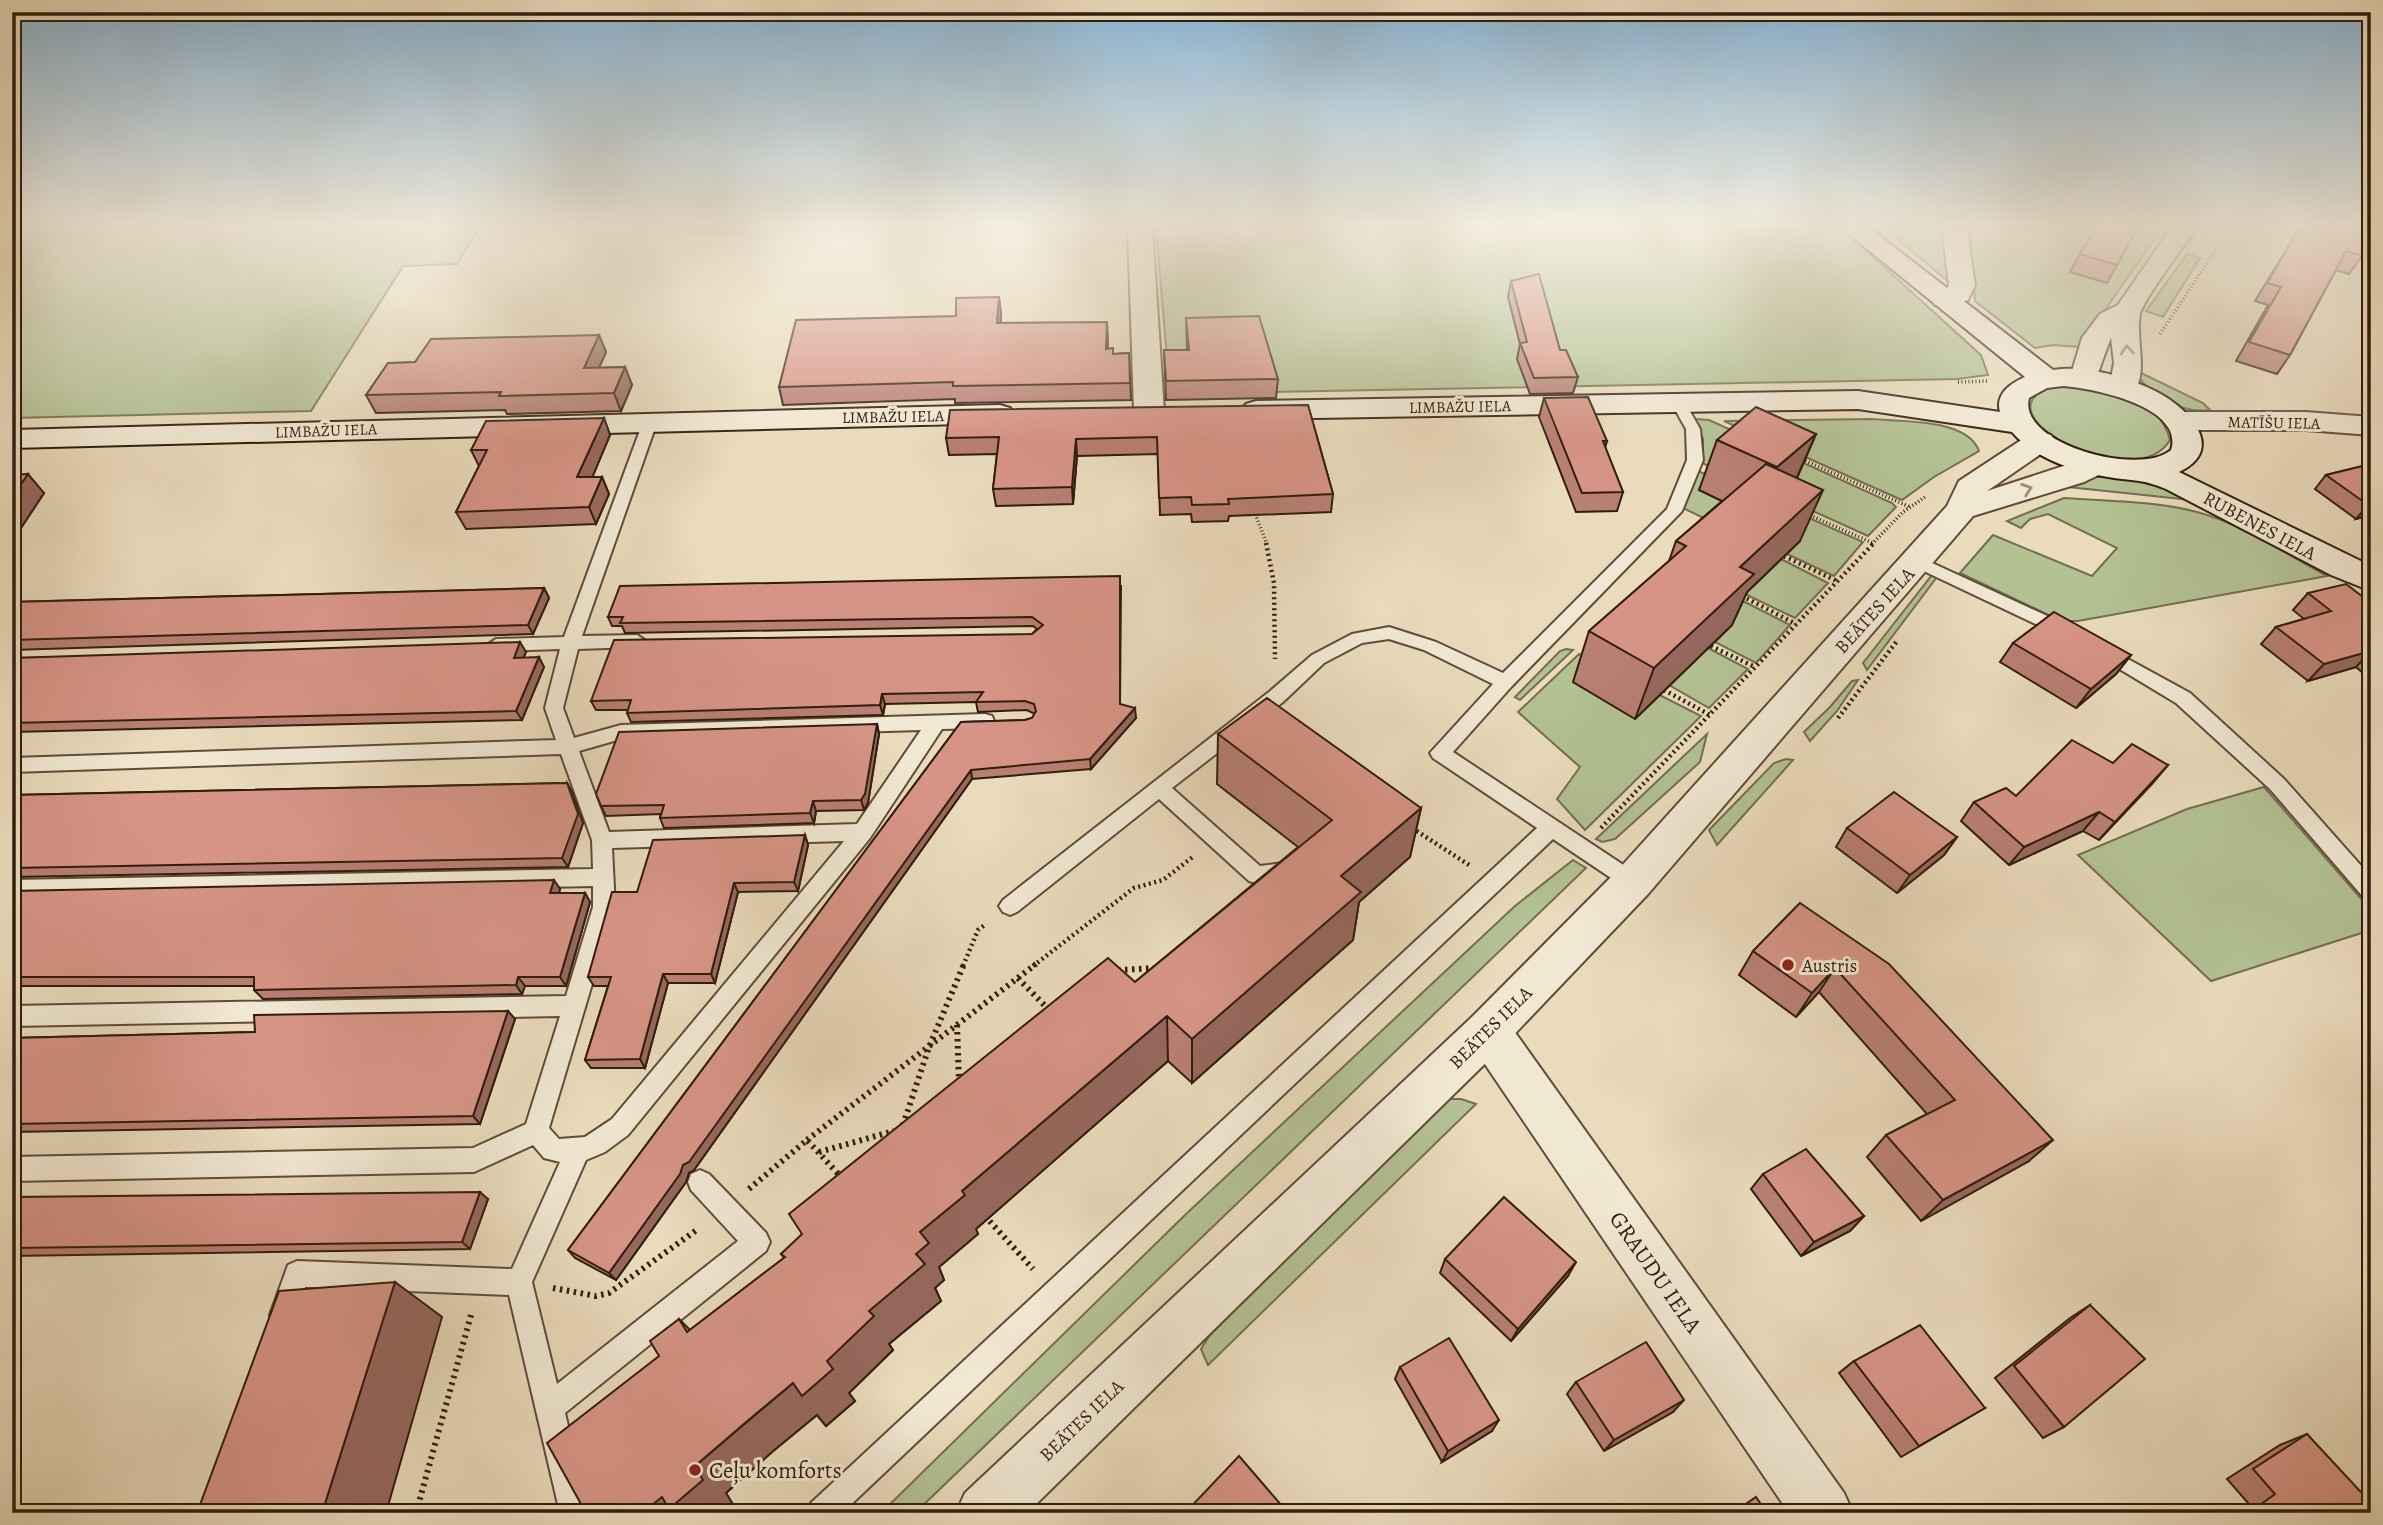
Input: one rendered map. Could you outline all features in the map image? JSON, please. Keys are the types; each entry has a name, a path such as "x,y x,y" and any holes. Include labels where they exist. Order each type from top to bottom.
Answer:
{"street":[{"path":"1143,298 1148,411"},
{"path":"2084,378 2096,338 2110,320 2127,311 2136,298"},
{"path":"1944,299 2045,378 2084,378 2123,388 2164,408 2178,421 2186,433 2189,445 2184,455 2164,467 2149,470"},
{"path":"2123,388 2128,363 2124,345 2127,311"},
{"name":"BEĀTES IELA","path":"985,1513 1488,1031 1633,882 1917,561 1946,500 1970,488 2024,421 2030,382 2045,378"},
{"name":"LIMBAŽU IELA","path":"1222,410 1858,400 2024,421 2056,450 2094,464 2149,470"},
{"name":"LIMBAŽU IELA","path":"12,439 1027,414"},
{"name":"MATĪŠU IELA","path":"2178,421 2305,421 2371,426"},
{"name":"RUBENES IELA","path":"2184,455 2332,547 2371,580"},
{"path":"1946,500 2073,474 2094,464"},
{"name":"RUBENES IELA","path":"2149,470 2189,487 2315,555 2371,580"},
{"name":"GRAUDU IELA","path":"1488,1031 1824,1513"}],"lane":[{"path":"1633,882 1440,753 1505,682 1674,511 1695,460 1693,429 1678,402"},
{"path":"12,1169 474,1160 536,1131 604,906 602,841 554,708 571,642 650,422"},
{"path":"1917,561 2086,641 2183,698 2277,784 2371,892"},
{"path":"1010,906 1276,697 1318,659 1357,638 1390,634 1430,646 1505,682"},
{"path":"473,645 653,641"},
{"path":"12,765 567,747 621,732 1000,721"},
{"path":"536,1131 553,1150 577,1153 603,1140 620,1127 863,832 936,723"},
{"path":"1158,788 1256,875 1295,870"},
{"path":"821,1513 1551,828"},
{"path":"602,841 863,832"},
{"path":"12,889 603,877"},
{"path":"12,1016 574,1006"},
{"path":"575,1513 519,1282 577,1153"},
{"path":"550,1407 757,1242 699,1182"},
{"path":"276,1336 298,1274 519,1282"}],"path":[{"path":"2160,334 2184,298"},
{"path":"1795,456 1910,507"},
{"path":"1595,834 1910,507 1946,500"},
{"path":"1254,510 1265,531 1274,569 1276,697"},
{"path":"1800,511 1873,543"},
{"path":"1784,556 1837,581"},
{"path":"1742,596 1796,624"},
{"path":"1838,718 1900,637"},
{"path":"1711,646 1755,667"},
{"path":"1664,690 1710,715"},
{"path":"1404,824 1494,881"},
{"path":"519,1282 596,1296 609,1293 726,1210 807,1140 1134,888 1163,880 1216,839"},
{"path":"902,1129 929,1047 978,930 1010,906"},
{"path":"1117,970 1158,968 1165,974"},
{"path":"1018,978 1050,1012"},
{"path":"1040,1020 1061,1004"},
{"path":"957,1024 959,1084"},
{"path":"950,1092 969,1076"},
{"path":"819,1152 902,1129 912,1121"},
{"path":"807,1140 849,1185"},
{"path":"983,1214 1055,1293"},
{"path":"416,1513 480,1280"}],"green space":[{"path":"12,298 383,298 311,411 12,418"},
{"path":"1162,298 1918,298 1981,355 1988,375 1957,379 1170,394"},
{"path":"1975,298 2113,298 2079,347 2053,345 2035,348"},
{"path":"2155,298 2175,298 2163,317 2146,311"},
{"path":"2135,370 2203,403 2210,410 2188,409 2166,401 2148,387"},
{"path":"2058,385 2090,388 2124,396 2140,403 2153,412 2164,425 2170,440 2151,456 2125,460 2095,455 2066,444 2043,429 2031,412 2035,397"},
{"path":"1695,419 1709,420 1896,507 1868,536 1780,496 1719,473 1697,459 1703,453 1703,439"},
{"path":"1871,419 1948,427 1972,440 1979,451 1934,477 1902,500 1724,421"},
{"path":"1694,469 1713,478 1699,490 1746,513 1728,530 1683,508"},
{"path":"2120,476 2158,483 2191,500 2068,487 2092,477"},
{"path":"2064,498 2181,508 2214,517 2248,532 2327,576 2078,621 2061,621 1960,573 1993,535 2092,576 2117,548 2048,514 2030,519 2021,528 2007,521"},
{"path":"1773,502 1863,542 1834,576 1787,554 1800,541"},
{"path":"1781,559 1828,583 1795,618 1745,594"},
{"path":"1932,575 1937,577 1867,670 1863,663"},
{"path":"1739,599 1790,625 1756,663 1715,642 1732,625"},
{"path":"1708,648 1748,669 1709,708 1669,685"},
{"path":"1573,650 1520,700 1515,697 1560,651"},
{"path":"1579,654 1701,716 1585,830 1557,799 1580,767 1518,712"},
{"path":"1858,680 1837,711 1810,741 1804,732 1852,681"},
{"path":"1707,734 1700,762 1615,839 1602,842 1596,839"},
{"path":"1793,760 1717,845 1709,830 1774,763"},
{"path":"2264,787 2371,910 2371,930 2211,981 2078,855 2187,809"},
{"path":"1573,860 1586,868 915,1513 881,1513 1185,1215 1515,906"},
{"path":"1447,1099 1461,1099 1476,1104 1208,1365 1201,1349 1210,1335 1437,1103"}],"building":[{"path":"956,298 999,298 997,323 1107,322 1106,349 1113,348 1113,354 1129,353 1130,383 953,386 953,382 779,387 796,320 956,316"},
{"path":"1516,298 1546,298 1560,350 1566,350 1578,377 1534,378 1520,343 1527,342"},
{"path":"2275,298 2321,298 2290,355 2249,342"},
{"path":"1259,316 1278,379 1166,381 1164,350 1189,350 1186,318"},
{"path":"599,335 584,368 625,367 614,393 366,395 388,363 415,362 431,339"},
{"path":"1588,397 1607,441 1603,441 1623,492 1582,493 1544,398"},
{"path":"1308,405 1333,494 1228,499 1229,504 1192,505 1191,497 1159,498 1157,437 1076,439 1072,487 993,489 999,437 946,438 950,410"},
{"path":"1756,407 1816,434 1777,467 1717,440"},
{"path":"604,418 577,477 602,477 589,507 456,512 487,450 471,450 486,421"},
{"path":"1766,464 1823,490 1740,567 1754,574 1654,668 1589,631 1686,546 1676,541"},
{"path":"2371,464 2371,504 2368,505 2326,475"},
{"path":"28,474 12,497 12,475"},
{"path":"1120,576 1120,704 1135,708 1090,759 971,770 689,1162 683,1165 680,1174 609,1273 568,1250 961,722 1025,720 1032,718 1036,711 1034,704 1025,701 976,702 983,692 882,694 880,705 627,713 631,700 591,701 614,640 1032,634 1043,625 1032,617 620,623 623,617 608,617 620,586"},
{"path":"2346,584 2371,603 2371,651 2324,664 2276,627 2331,611 2308,593"},
{"path":"544,588 528,625 12,640 12,602"},
{"path":"2054,612 2131,655 2091,689 2013,643"},
{"path":"520,642 514,658 539,657 516,711 12,723 12,658"},
{"path":"1267,698 1421,808 1341,876 1361,892 1192,1039 1167,1016 962,1191 965,1195 920,1232 929,1243 916,1254 925,1264 869,1311 874,1316 827,1361 833,1369 802,1396 793,1383 745,1423 695,1466 703,1480 669,1509 662,1497 642,1513 586,1513 547,1443 659,1356 650,1341 679,1319 687,1332 785,1257 781,1254 802,1234 789,1214 1108,958 1135,982 1332,820 1218,734"},
{"path":"877,724 865,794 861,800 813,801 810,813 660,818 664,805 601,806 596,794 619,732"},
{"path":"2072,740 2113,763 2132,744 2168,765 2115,822 2099,812 2024,847 1974,802 2006,788 2016,796"},
{"path":"567,783 578,814 562,858 12,868 12,795"},
{"path":"1894,792 1957,837 1910,875 1847,828"},
{"path":"805,835 794,882 734,883 711,974 663,974 640,1059 585,1060 611,977 588,977 612,892 637,892 653,840"},
{"path":"554,880 550,893 585,893 560,977 518,977 516,985 254,990 254,977 12,977 12,891"},
{"path":"1800,903 1889,964 2053,1140 1943,1200 1886,1135 1955,1100 1835,968 1812,993 1753,951"},
{"path":"508,1011 473,1116 12,1124 12,1038 255,1032 254,1015"},
{"path":"1806,1149 1864,1216 1814,1242 1763,1174"},
{"path":"480,1192 462,1242 12,1248 12,1197"},
{"path":"1504,1197 1576,1262 1518,1329 1445,1259"},
{"path":"395,1282 322,1513 197,1513 279,1291"},
{"path":"2090,1305 2145,1359 2064,1427 2014,1366"},
{"path":"1920,1325 1985,1408 1919,1446 1854,1361"},
{"path":"1449,1338 1499,1420 1448,1451 1400,1367"},
{"path":"1646,1342 1684,1400 1614,1440 1576,1382"},
{"path":"2307,1434 2371,1503 2371,1513 2249,1513 2275,1494 2253,1469"},
{"path":"1239,1456 1288,1513 1185,1513"},
{"path":"1756,1497 1767,1513 1733,1513"}],"place":[{"name":"Austris","path":"1788,965"},
{"name":"Ceļu komforts","path":"695,1470"}]}
